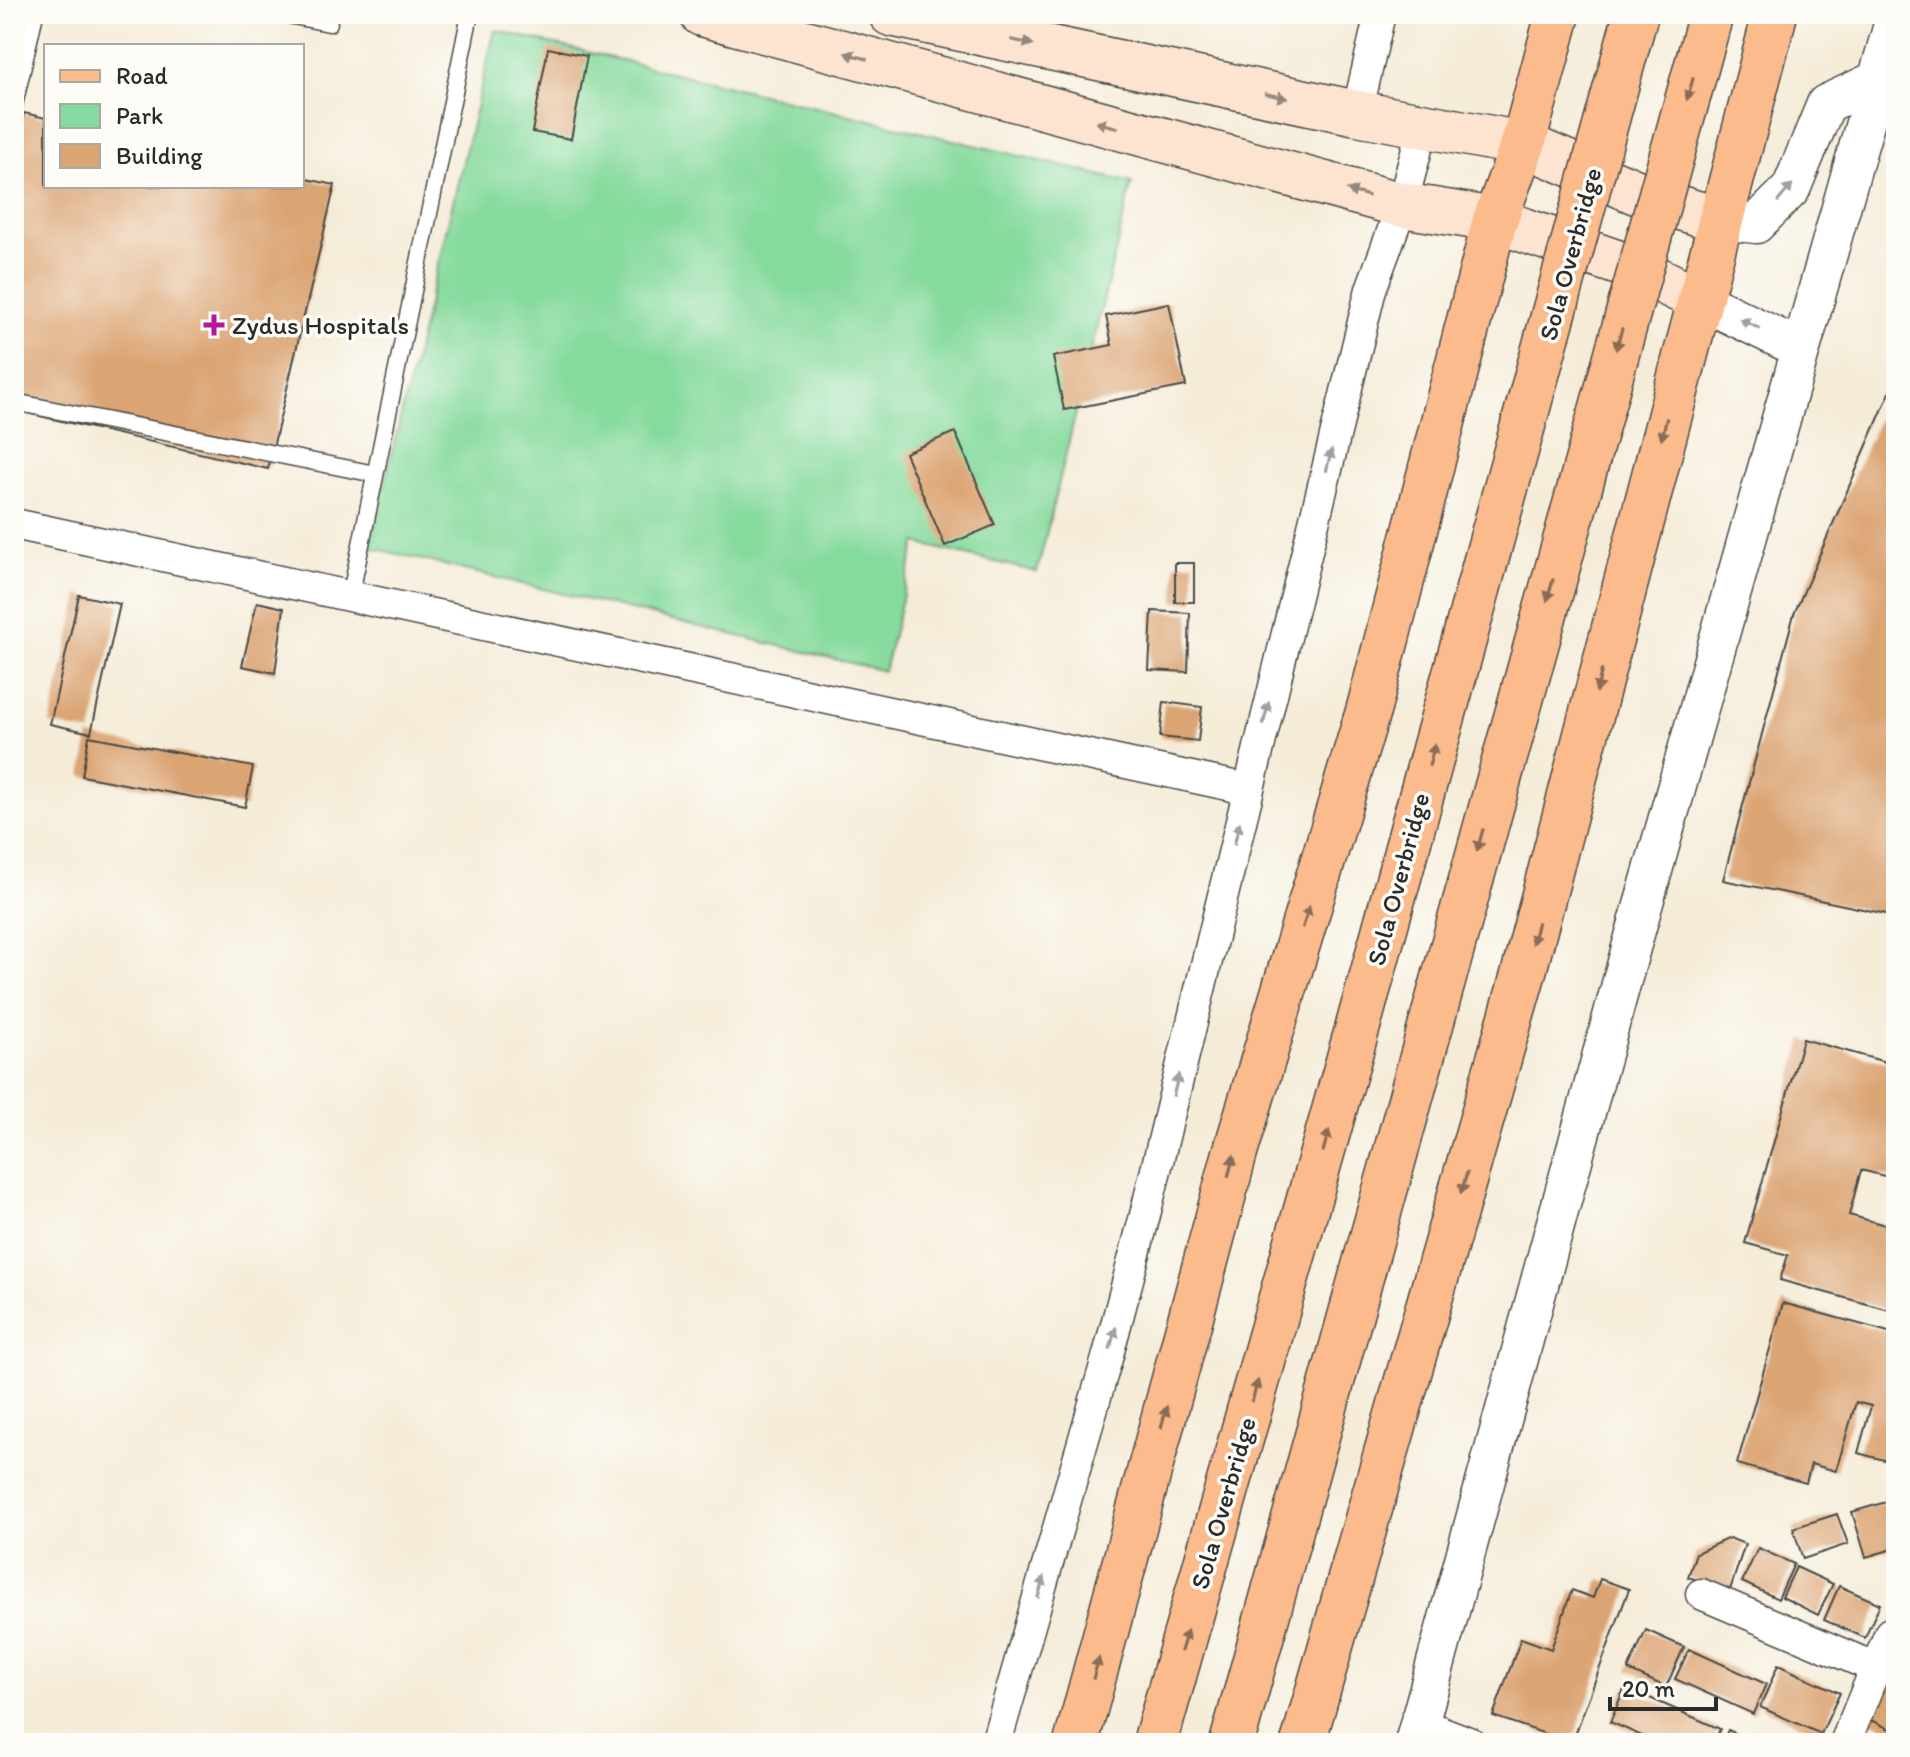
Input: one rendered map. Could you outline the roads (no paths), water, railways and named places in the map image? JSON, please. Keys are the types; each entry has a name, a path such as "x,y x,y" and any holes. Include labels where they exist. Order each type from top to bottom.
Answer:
{"main road":[{"path":"702,14 1402,205 1495,220 1639,270 1698,299"},
{"path":"891,14 1357,113 1523,144 1660,202 1720,220"},
{"path":"1076,1743 1235,1153 1369,708 1495,220 1523,144 1558,14"},
{"name":"Sola Overbridge","path":"1155,1743 1360,1019 1636,14"},
{"path":"1232,1743 1711,14"},
{"path":"1303,1743 1523,975 1775,14"}],"street":[{"path":"1357,113 1380,14"},
{"path":"1471,1743 1416,1733 1629,955 1896,14"},
{"path":"1720,220 1756,224 1791,189 1826,104 1877,80"},
{"path":"996,1743 1108,1355 1371,289 1402,205 1423,126"},
{"path":"1698,299 1801,349"},
{"path":"14,524 1247,789"},
{"path":"1701,1594 1876,1668"},
{"path":"1845,1743 1890,1633 1896,1635"}],"lane":[{"path":"14,105 22,33 35,14"},
{"path":"283,14 329,23"},
{"path":"350,598 470,14"},
{"path":"14,402 375,474"}],"place":[{"name":"Zydus Hospitals","path":"214,325"}]}
